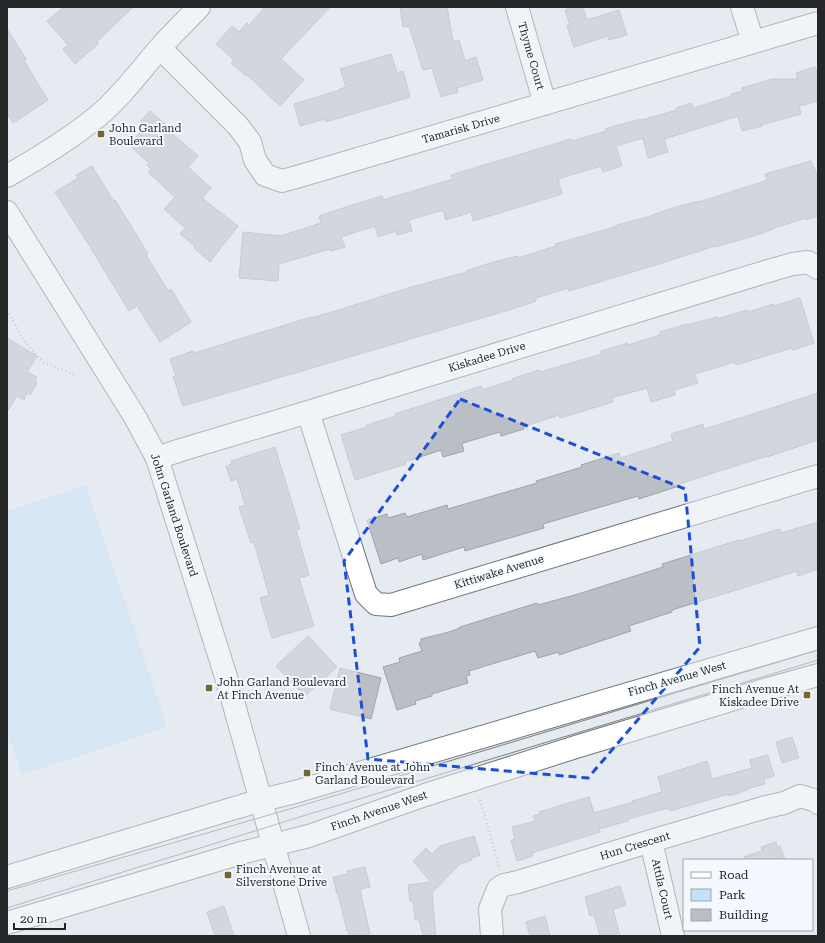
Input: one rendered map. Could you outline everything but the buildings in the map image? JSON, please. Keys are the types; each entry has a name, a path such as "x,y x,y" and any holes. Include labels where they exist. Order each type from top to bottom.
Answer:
{"street":[{"path":"7,176 72,136 98,116 117,99 160,48 199,7"},
{"name":"Thyme Court","path":"516,7 545,104"},
{"path":"742,7 753,42"},
{"name":"Tamarisk Drive","path":"160,48 238,126 250,142 255,160 264,175 282,181 818,23"},
{"name":"John Garland Boulevard","path":"7,212 131,411 157,458 227,680 262,800 299,936"},
{"name":"Kiskadee Drive","path":"157,458 775,269 808,262 818,268"},
{"name":"Kittiwake Avenue","path":"308,412 366,594 376,604 391,605 818,476"},
{"name":"Finch Avenue West","path":"7,877 262,800 295,792 818,638"},
{"name":"Finch Avenue West","path":"7,923 241,853 309,836 425,795 579,746 818,675"},
{"name":"Hun Crescent","path":"504,885 766,807 784,803 800,796 818,803"},
{"name":"Attila Court","path":"652,841 673,936"},
{"path":"492,936 490,909 498,889 504,885"}],"path":[{"path":"7,310 24,341 43,362 75,375"},
{"path":"480,800 504,885"}],"highlighted area":[{"path":"460,399 685,489 700,647 588,778 368,759 344,561"}],"green space":[{"path":"86,485 167,727 22,775 7,731 7,511"}],"tram line":[{"path":"7,891 300,806 818,650"},
{"path":"7,908 303,816 818,660"}],"place":[{"name":"John Garland Boulevard","path":"101,134"},
{"name":"John Garland Boulevard At Finch Avenue","path":"209,688"},
{"name":"Finch Avenue At Kiskadee Drive","path":"807,695"},
{"name":"Finch Avenue at John Garland Boulevard","path":"307,773"},
{"name":"Finch Avenue at Silverstone Drive","path":"228,875"}]}
